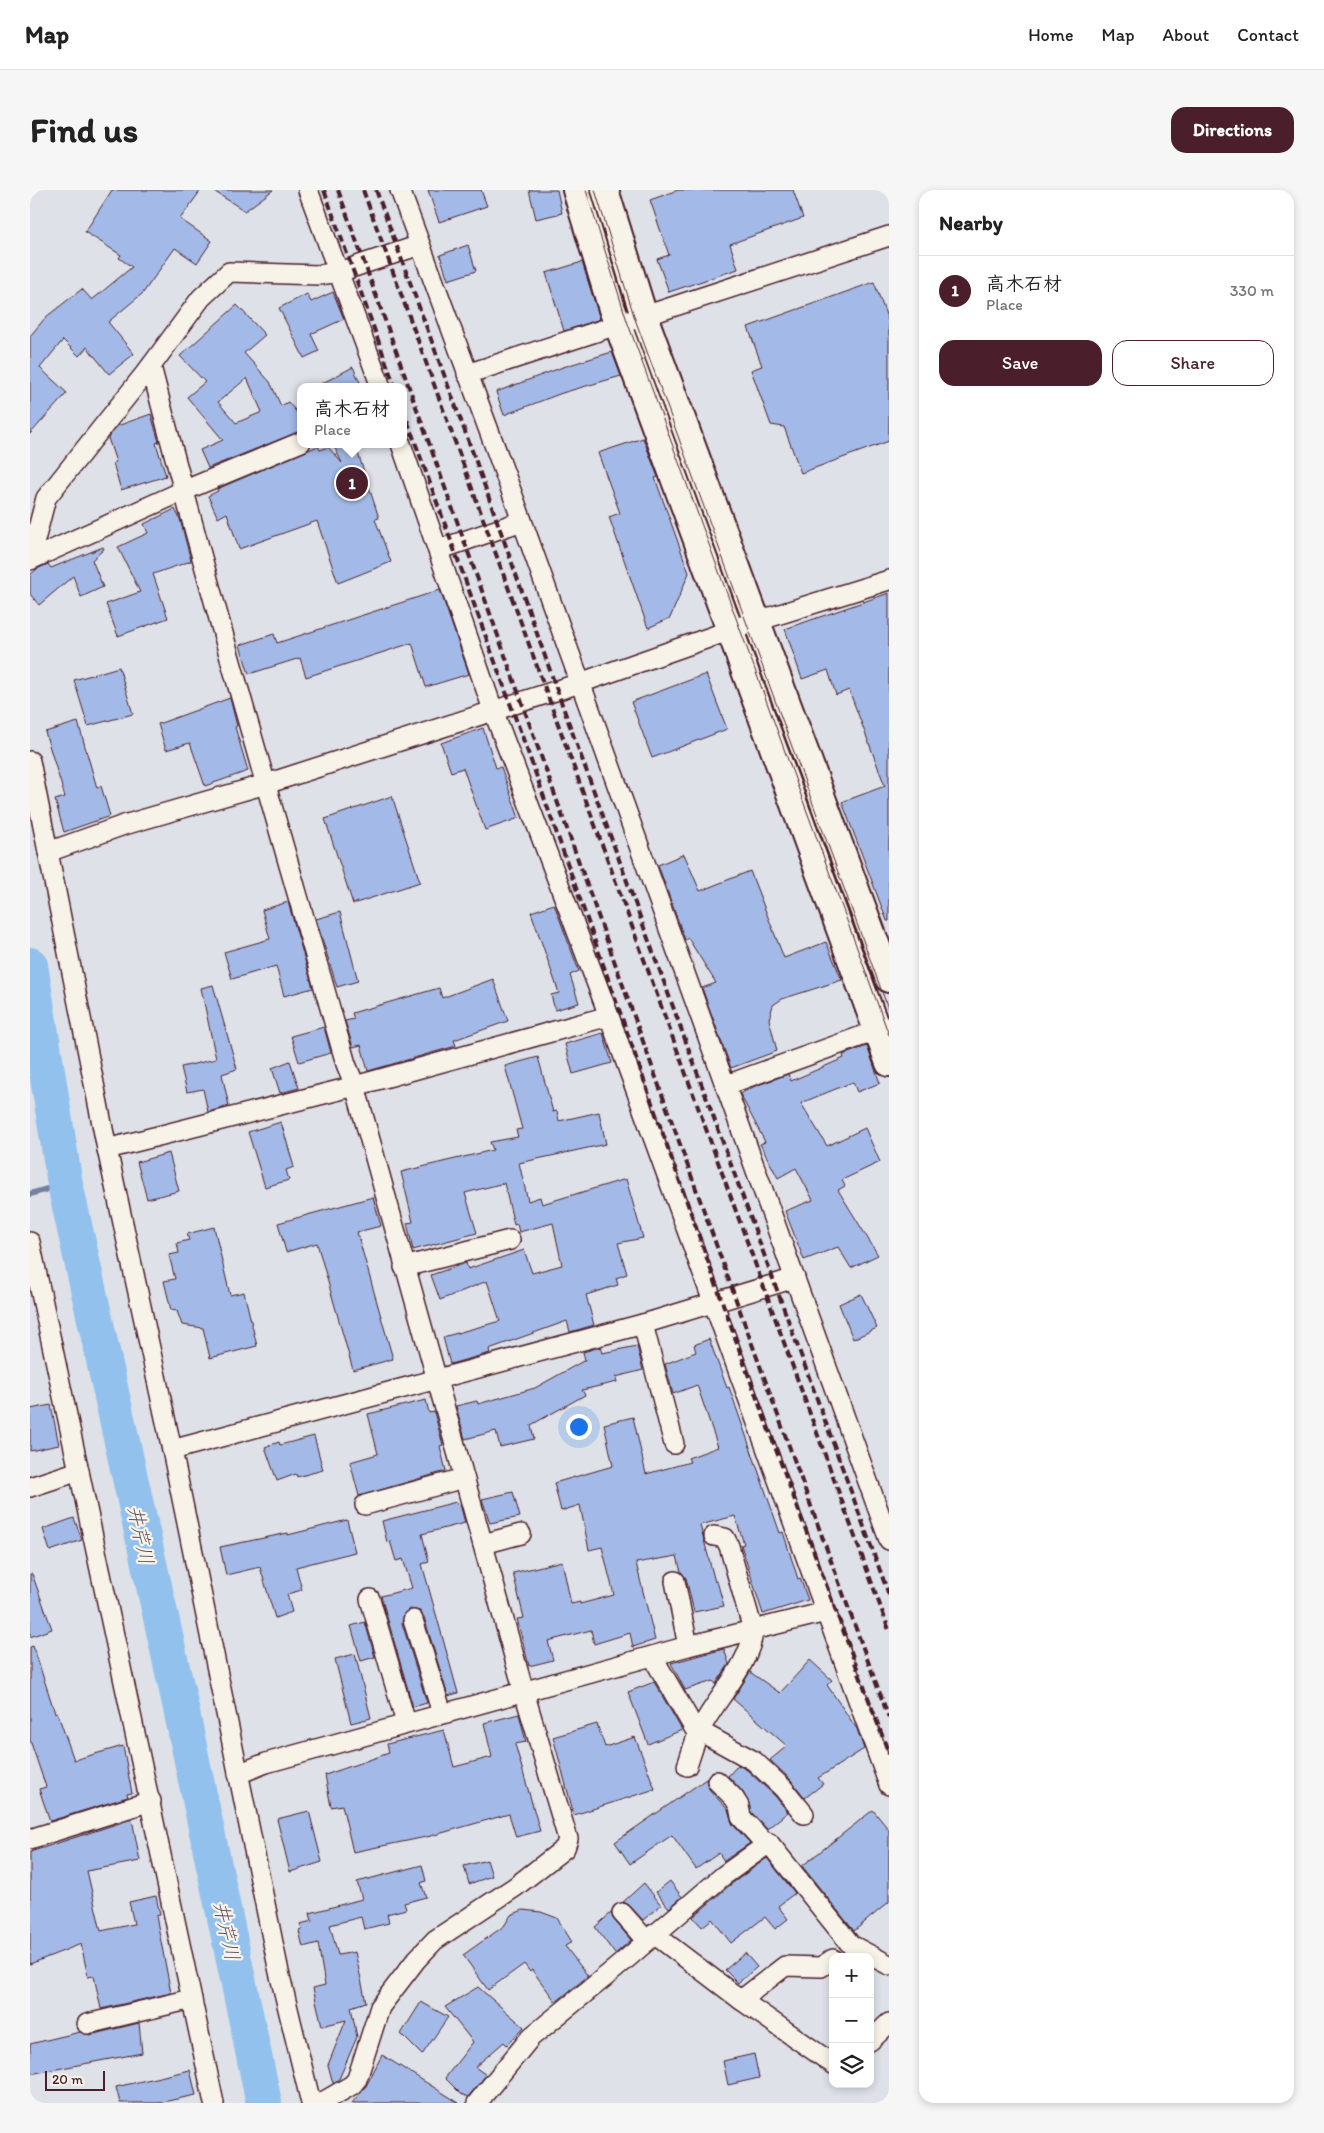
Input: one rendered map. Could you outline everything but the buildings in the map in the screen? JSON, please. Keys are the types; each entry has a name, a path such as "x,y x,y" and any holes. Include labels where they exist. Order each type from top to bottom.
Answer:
{"street":[{"path":"308,190 380,383"},
{"path":"400,190 522,521 642,860 726,1084 889,1540"},
{"path":"576,190 618,324 729,631 883,1028 889,1063"},
{"path":"605,190 644,316 889,979"},
{"path":"467,374 889,236"},
{"path":"30,559 46,498 151,366 201,298 229,272 319,275 339,272 420,245"},
{"path":"151,366 183,491 346,1064 355,1086 404,1268 438,1379 524,1692 568,1839 565,1848 515,1887 435,1940 380,2007 357,2079 352,2086 320,2103"},
{"path":"30,559 183,491 297,444"},
{"path":"402,448 493,710 610,1016 826,1612 883,1750 889,1785"},
{"path":"438,550 522,521"},
{"path":"48,852 124,825 266,784 580,683 758,621 889,580"},
{"path":"30,761 107,1149 172,1450 279,1972 310,2103"},
{"path":"107,1149 355,1086 610,1016"},
{"path":"726,1084 883,1028"},
{"path":"404,1268 510,1240"},
{"path":"30,1242 38,1317 79,1471 214,2103"},
{"path":"172,1450 643,1324 794,1278"},
{"path":"643,1324 674,1444"},
{"path":"30,1487 79,1471"},
{"path":"365,1505 464,1478"},
{"path":"484,1544 522,1534"},
{"path":"687,1766 699,1732 735,1674 753,1640 753,1630 729,1546 725,1538 714,1536"},
{"path":"675,1581 688,1646"},
{"path":"370,1599 406,1723"},
{"path":"238,1774 266,1763 442,1713 688,1646 826,1612"},
{"path":"414,1620 442,1713"},
{"path":"655,1656 694,1728 723,1742 754,1761 783,1788 804,1814"},
{"path":"717,1781 734,1798 739,1806 741,1817 762,1840 770,1842 851,1945 889,1965"},
{"path":"30,1839 151,1801"},
{"path":"477,2103 531,2037 616,1968 723,1876 770,1842"},
{"path":"622,1913 650,1937 829,2061"},
{"path":"841,1953 851,1945"},
{"path":"741,2000 785,1966 821,1968 829,1962"},
{"path":"87,2024 192,1999"},
{"path":"874,2037 889,2023"}],"waterway":[{"name":"井芹川","path":"30,965 65,1184 179,1699 264,2103"},
{"path":"30,1194 65,1184"}],"tram line":[{"path":"586,190 627,321 889,1035"},
{"path":"595,190 635,319 889,1011"}],"railway":[{"path":"324,190 394,383"},
{"path":"338,190 681,1146 889,1718"},
{"path":"363,190 889,1630"},
{"path":"376,190 474,456 563,707 889,1595"},
{"path":"407,420 534,769 745,1366 889,1754"}],"place":[{"name":"高木石材","path":"352,483"}]}
